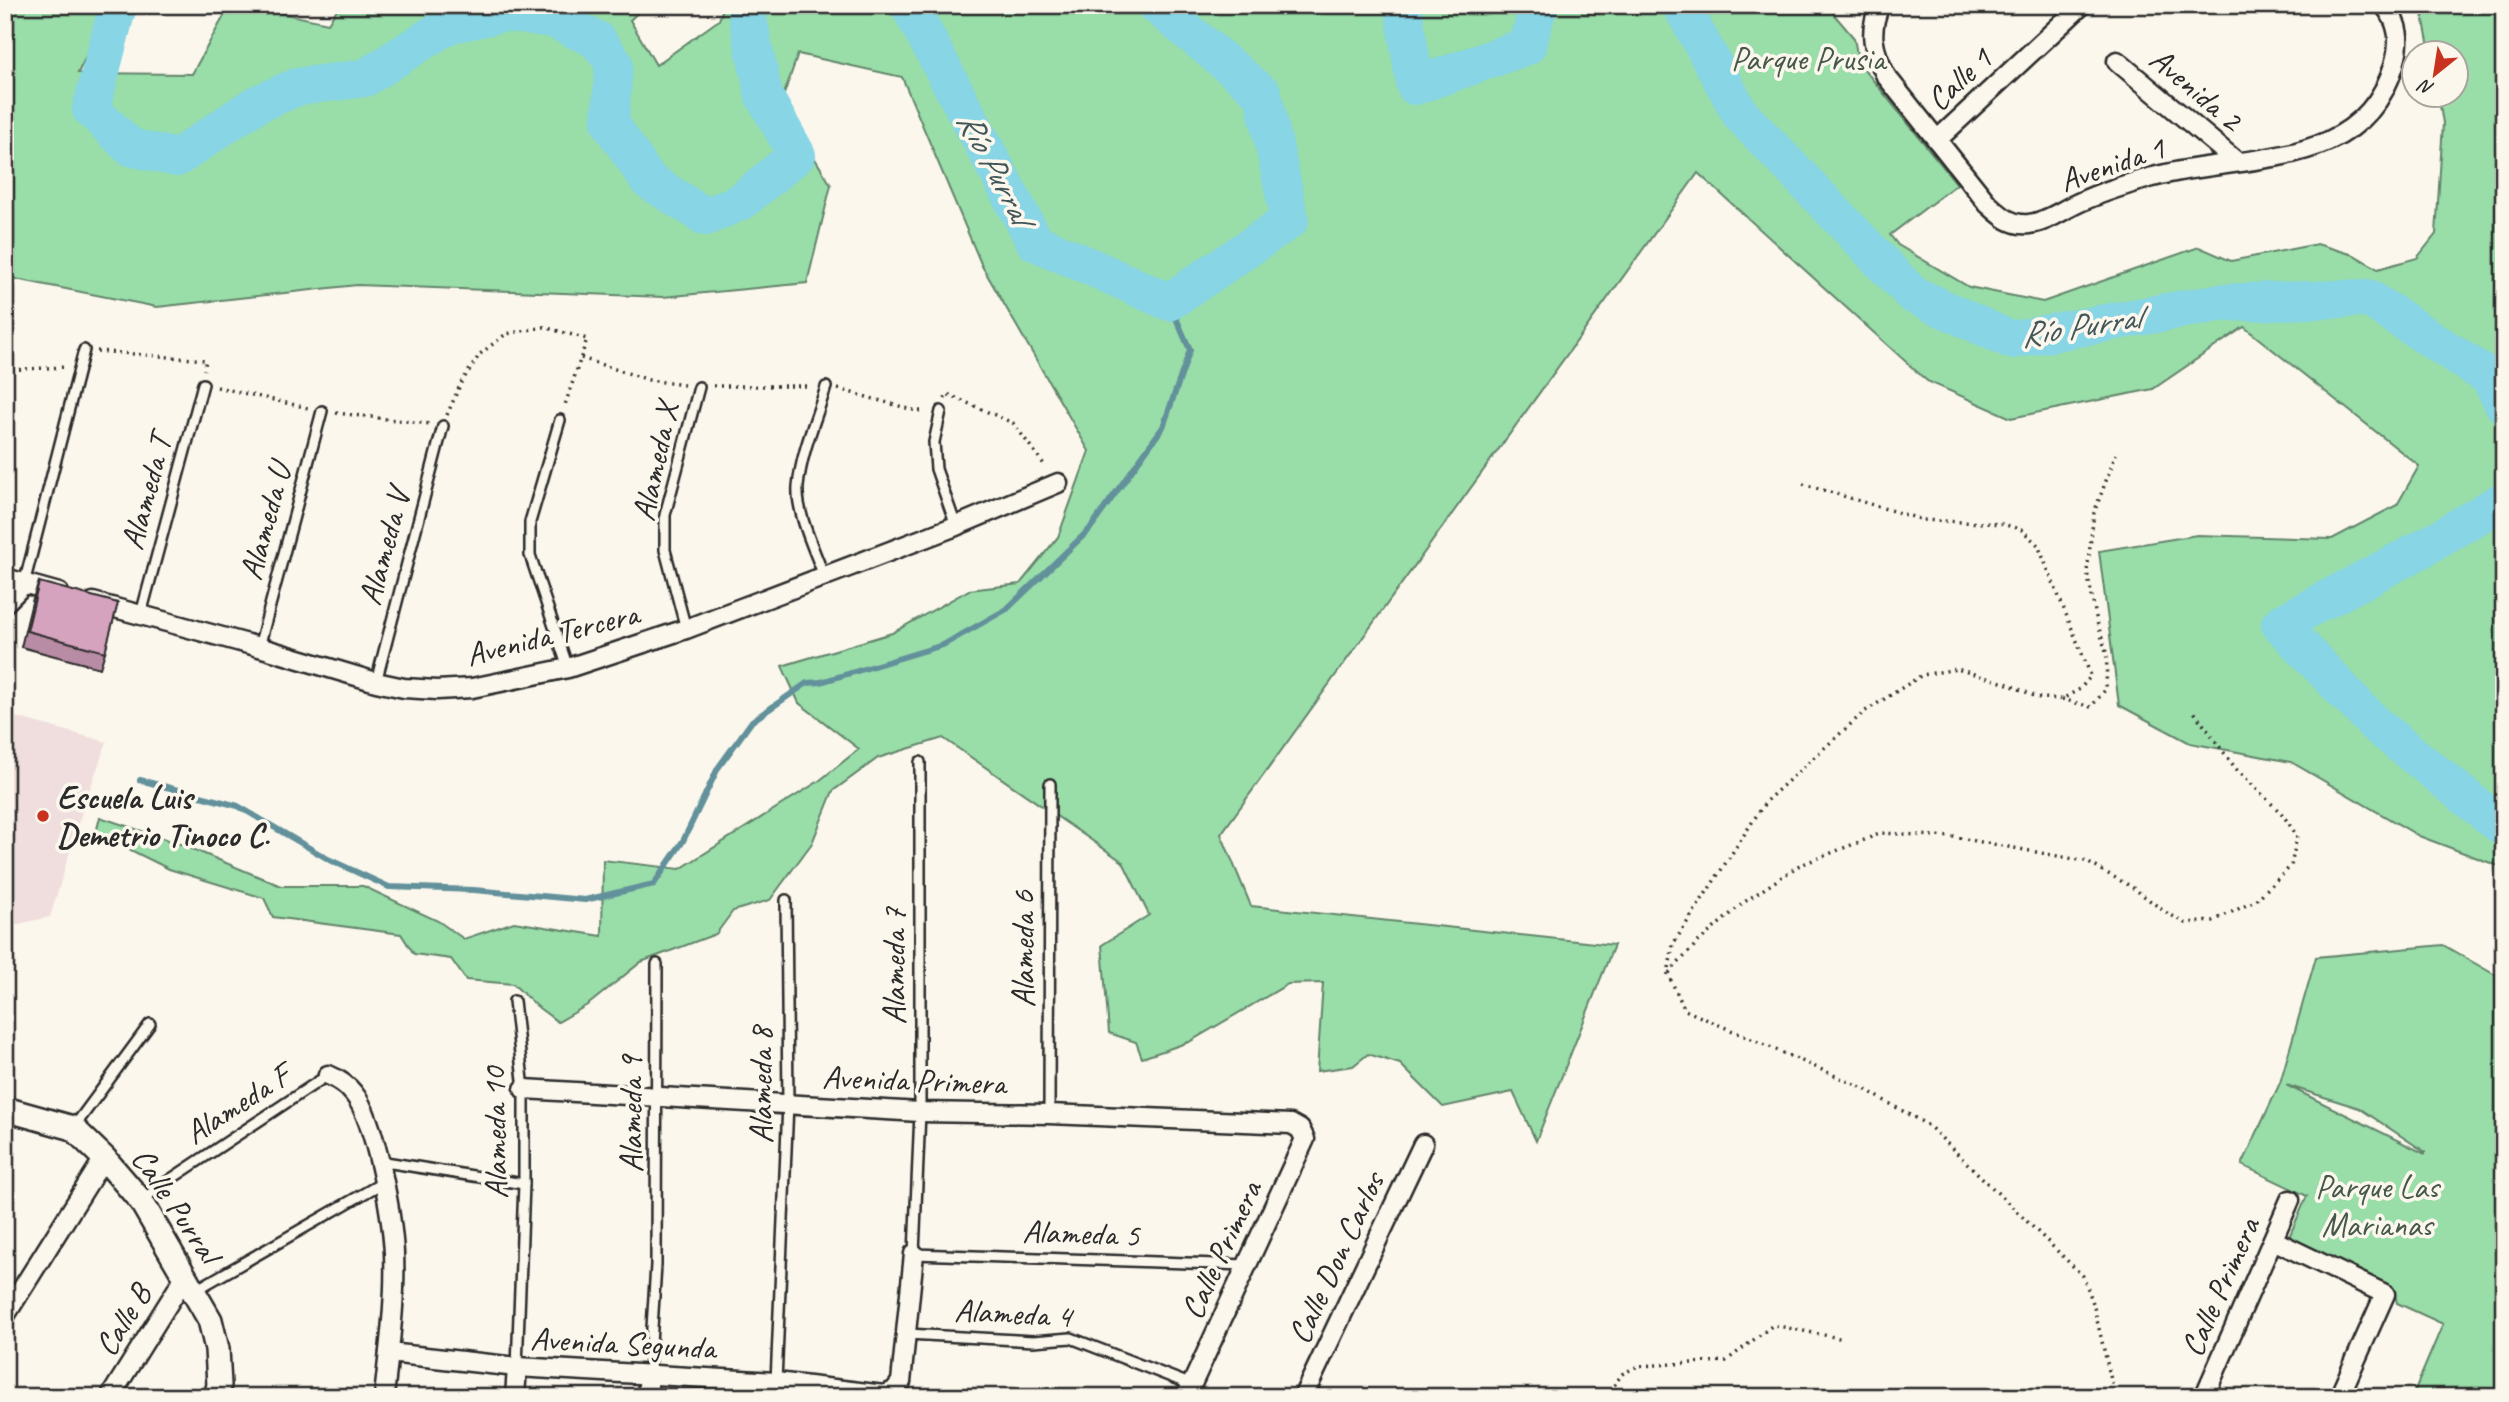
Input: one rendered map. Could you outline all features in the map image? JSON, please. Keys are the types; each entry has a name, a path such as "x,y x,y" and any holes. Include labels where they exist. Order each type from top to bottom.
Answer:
{"street":[{"name":"Avenida 1","path":"1880,5 1871,37 1875,55 1886,76 1988,204 2002,217 2015,224 2030,224 2046,219 2079,202 2153,177 2293,154 2346,134 2365,118 2390,78 2398,54 2398,32 2394,17 2384,5"},
{"name":"Calle 1","path":"1937,140 2082,5"},
{"name":"Avenida 2","path":"2117,61 2237,162"},
{"name":"Avenida Tercera","path":"5,578 259,647 376,682 404,688 472,688 568,668 686,629 956,526 1058,482"},
{"path":"5,603 24,584"},
{"path":"328,1075 338,1079 355,1094 367,1117 384,1181 394,1251 394,1292 384,1397"},
{"name":"Avenida Primera","path":"524,1089 920,1112 1049,1114 1290,1124 1300,1129"},
{"name":"Calle Purral","path":"5,1109 73,1128 104,1158 141,1201 210,1320 217,1349 219,1385 216,1397"},
{"name":"Calle Primera","path":"1189,1391 1305,1139 1300,1129"},
{"name":"Calle Don Carlos","path":"1303,1397 1423,1144"},
{"path":"5,1316 104,1158"},
{"name":"Calle Primera","path":"2204,1397 2290,1200"},
{"path":"2273,1240 2385,1294 2339,1397"},
{"path":"907,1334 914,1254"},
{"name":"Calle B","path":"110,1397 190,1283"},
{"name":"Avenida Segunda","path":"389,1353 517,1367 649,1375 776,1390 884,1395 894,1391 901,1382 907,1334"},
{"path":"515,1397 517,1367"},
{"path":"647,1397 649,1375"}],"lane":[{"path":"24,584 84,350"},
{"name":"Alameda T","path":"141,614 202,384"},
{"name":"Alameda X","path":"686,629 665,550 665,515 699,387"},
{"path":"824,576 802,516 797,489 826,387"},
{"name":"Alameda U","path":"259,647 322,411"},
{"path":"942,411 934,442 936,469 956,526"},
{"path":"559,420 530,522 530,555 568,668"},
{"name":"Alameda V","path":"376,682 443,426"},
{"name":"Alameda 7","path":"914,1254 920,1112 920,762"},
{"name":"Alameda 6","path":"1049,1114 1050,784"},
{"name":"Alameda 8","path":"776,1390 788,1104 786,900"},
{"name":"Alameda 9","path":"649,1375 656,1265 657,964"},
{"name":"Alameda 10","path":"514,1001 524,1089 524,1184 517,1367"},
{"path":"73,1128 150,1024"},
{"name":"Alameda F","path":"141,1201 159,1186 328,1075"},
{"path":"379,1161 524,1184"},
{"path":"190,1283 384,1181"},
{"name":"Alameda 5","path":"914,1254 1247,1265"},
{"name":"Alameda 4","path":"907,1334 1033,1341 1071,1338 1189,1391"}],"path":[{"path":"84,350 206,360 202,384 322,411 443,426 461,383 480,354 506,334 544,327 587,340 559,420"},
{"path":"5,370 80,367"},
{"path":"2115,1397 2093,1303 2083,1276 1928,1126 1861,1087 1685,1010 1668,974 1673,944 1766,802 1864,712 1883,698 1922,675 1957,669 2008,684 2039,698 2062,699 2091,707 2106,689 2107,655 2087,572 2094,513 2116,454"},
{"path":"1803,484 1923,520 2003,524 2022,530 2038,545 2091,676 2080,689 2062,699"},
{"path":"1668,974 1697,943 1743,904 1798,866 1882,833 1954,837 2085,861 2132,887 2165,912 2186,923 2213,921 2255,901 2291,866 2297,836 2283,815 2236,769 2192,709"},
{"path":"1606,1397 1622,1374 1638,1366 1726,1361 1773,1325 1844,1339"}],"shaded area":[{"name":"Escuela Luis Demetrio Tinoco C.","path":"5,714 107,742 84,805 50,917 5,927"}],"green space":[{"name":"Parque Prusia","path":"5,5 111,5 78,73 192,74 230,5 328,23 340,5 646,5 630,20 656,65 719,20 724,5 1826,5 1854,38 1864,69 1957,184 1890,235 1898,245 1969,287 2043,302 2199,247 2231,261 2317,244 2354,255 2378,269 2417,258 2436,234 2443,123 2440,108 2470,108 2470,38 2427,38 2421,5 2503,5 2504,146 2496,154 2504,183 2504,868 2419,836 2291,762 2190,743 2119,705 2099,551 2197,535 2332,539 2397,505 2419,466 2244,327 2153,389 2011,418 1927,381 1698,173 1221,834 1251,906 1614,945 1536,1141 1513,1092 1443,1107 1400,1064 1368,1054 1353,1066 1317,1071 1323,983 1288,984 1189,1042 1142,1058 1136,1042 1109,1033 1102,945 1149,915 1123,862 943,738 878,758 833,791 812,843 770,900 733,911 716,934 641,962 589,1004 558,1022 513,984 466,980 451,959 414,954 401,934 273,917 264,898 169,869 96,833 100,817 183,845 281,886 363,886 438,921 464,939 514,922 602,936 603,860 680,869 819,781 859,749 799,703 782,666 892,633 969,590 1020,584 1058,537 1089,451 982,266 902,77 798,54 781,103 831,185 807,283 663,297 357,285 157,307 5,277"},
{"name":"Parque Las Marianas","path":"2443,945 2504,980 2504,1397 2412,1397 2443,1324 2397,1303 2394,1289 2385,1283 2289,1237 2307,1196 2242,1165 2280,1083 2316,957","holes":["2286,1085 2359,1108 2425,1152 2425,1154"]}],"building":[{"path":"39,582 118,603 105,652 27,631"}],"waterway":[{"name":"Río Purral","path":"118,5 91,109 130,147 177,158 255,105 297,87 365,78 448,25 504,13 553,19 597,40 614,63 610,123 648,180 706,217 742,201 797,155 764,96 745,5"},
{"name":"Río Purral","path":"909,5 1035,242 1169,302 1290,220 1263,94 1156,5"},
{"name":"Río Purral","path":"1403,5 1415,86 1527,46 1539,5"},
{"name":"Río Purral","path":"1681,5 1741,115 1912,294 2011,340 2217,303 2368,298 2489,377 2504,405"},
{"path":"140,780 238,806 328,859 389,887 474,890 585,900 654,884 683,841 718,768 752,721 807,683 821,682 943,645 1007,609 1089,530 1163,427 1190,350 1169,302"},
{"name":"Río Purral","path":"2504,500 2420,550 2280,624 2375,724 2504,828"}],"place":[{"name":"Escuela Luis Demetrio Tinoco C.","path":"43,816"}]}
